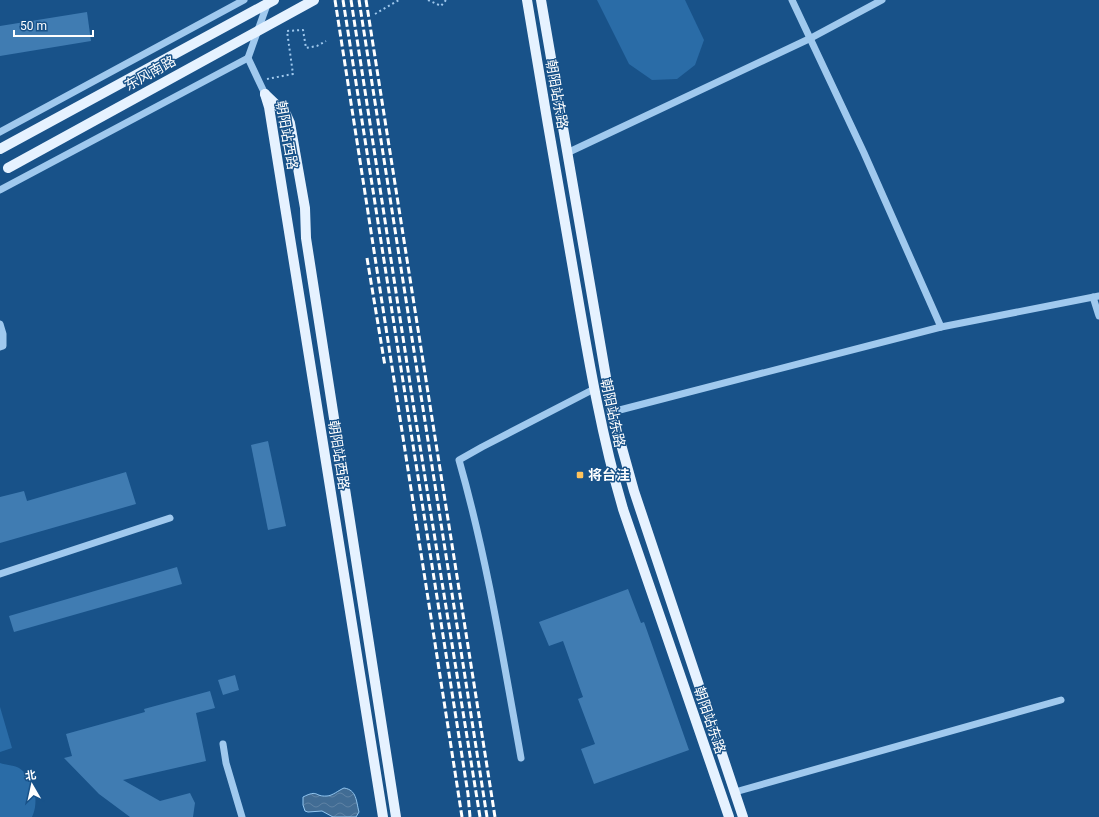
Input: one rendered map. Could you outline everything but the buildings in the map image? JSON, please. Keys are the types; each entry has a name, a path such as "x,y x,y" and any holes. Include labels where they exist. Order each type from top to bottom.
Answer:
{"main road":[{"name":"东风南路","path":"0,149 274,0"},
{"name":"东风南路","path":"4,170 314,0"},
{"name":"朝阳站东路","path":"527,0 594,389 612,472 623,509 729,817"},
{"name":"朝阳站东路","path":"541,0 612,412 634,491 743,817"},
{"name":"朝阳站西路","path":"265,94 269,106 295,264 383,817"},
{"name":"朝阳站西路","path":"265,94 286,114 290,123 305,208 306,238 396,817"}],"street":[{"path":"0,132 244,0"},
{"path":"0,190 248,58 269,0"},
{"path":"792,0 864,153 941,327"},
{"path":"567,153 810,38 882,0"},
{"path":"248,58 265,94"},
{"path":"612,412 941,327 1096,296 1099,316"},
{"path":"0,324 3,346 0,346"},
{"path":"521,758 494,605 472,504 459,460 594,389"},
{"path":"0,574 170,518"},
{"path":"735,792 1061,700"},
{"path":"223,744 226,763 242,817"}],"path":[{"path":"375,14 399,0"},
{"path":"428,0 441,6 446,0"},
{"path":"259,81 293,74 287,31 303,30 306,48 317,46 326,42"}],"shaded area":[{"path":"597,0 685,0 704,40 695,65 677,79 652,80 629,64"},
{"path":"0,707 12,748 0,752"},
{"path":"0,763 19,768 24,772 32,784 35,804 32,817 0,817"}],"water":[{"path":"344,788 348,789 354,794 359,812 356,817 333,817 322,811 305,811 303,797 314,793 329,796"}],"railway":[{"path":"335,0 462,817"},
{"path":"343,0 468,794 470,817"},
{"path":"351,0 414,409 480,817"},
{"path":"359,0 487,817"},
{"path":"366,0 495,817"},
{"path":"367,258 385,366"}],"place":[{"name":"将台洼","path":"580,475"}]}
